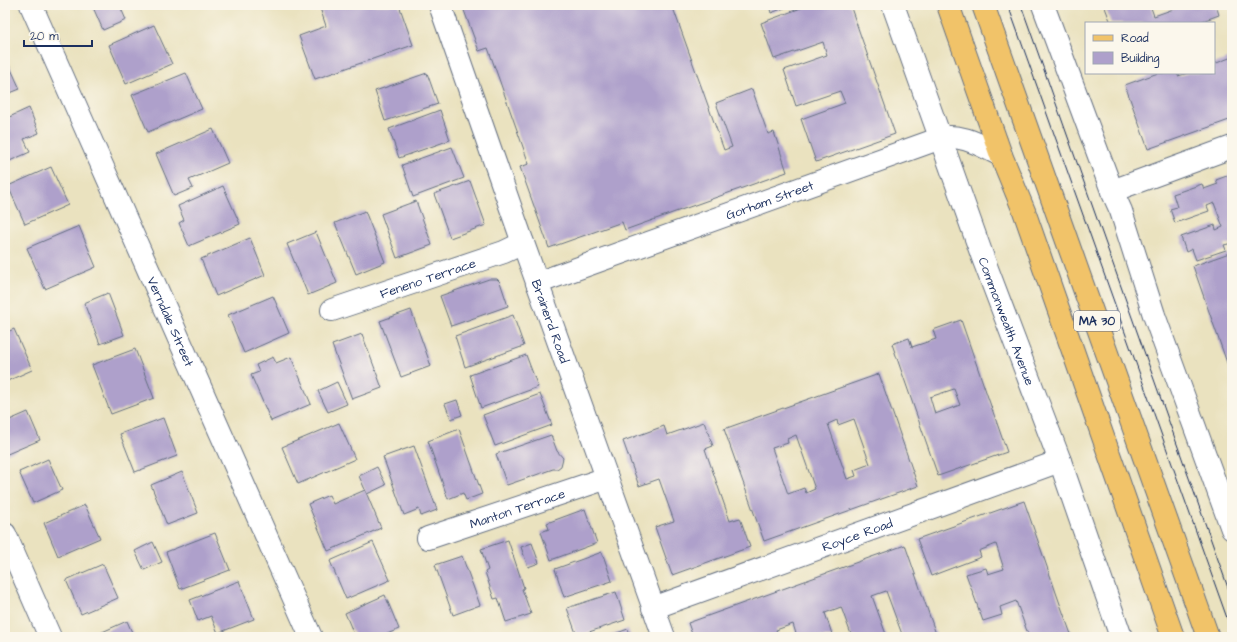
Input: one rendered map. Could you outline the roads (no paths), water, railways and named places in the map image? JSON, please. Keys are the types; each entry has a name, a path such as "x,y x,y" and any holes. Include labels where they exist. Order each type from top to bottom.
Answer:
{"main road":[{"name":"MA 30","path":"948,5 1001,155 1030,229 1173,637"},
{"name":"MA 30","path":"983,5 1208,637"}],"street":[{"name":"Verndale Street","path":"30,5 311,637"},
{"name":"Brainerd Road","path":"440,5 537,283 664,637"},
{"name":"Commonwealth Avenue","path":"893,5 982,258 1060,461 1121,637"},
{"path":"1043,5 1120,211 1154,315 1232,529"},
{"name":"Gorham Street","path":"537,283 941,138 962,138 1001,155"},
{"path":"1112,191 1232,147"},
{"name":"Feneno Terrace","path":"332,310 504,252 523,243"},
{"name":"Royce Road","path":"653,608 1060,461"},
{"name":"Manton Terrace","path":"428,538 607,478"},
{"path":"5,534 50,637"}],"tram line":[{"path":"1008,5 1232,632"},
{"path":"1021,5 1232,599"}]}
